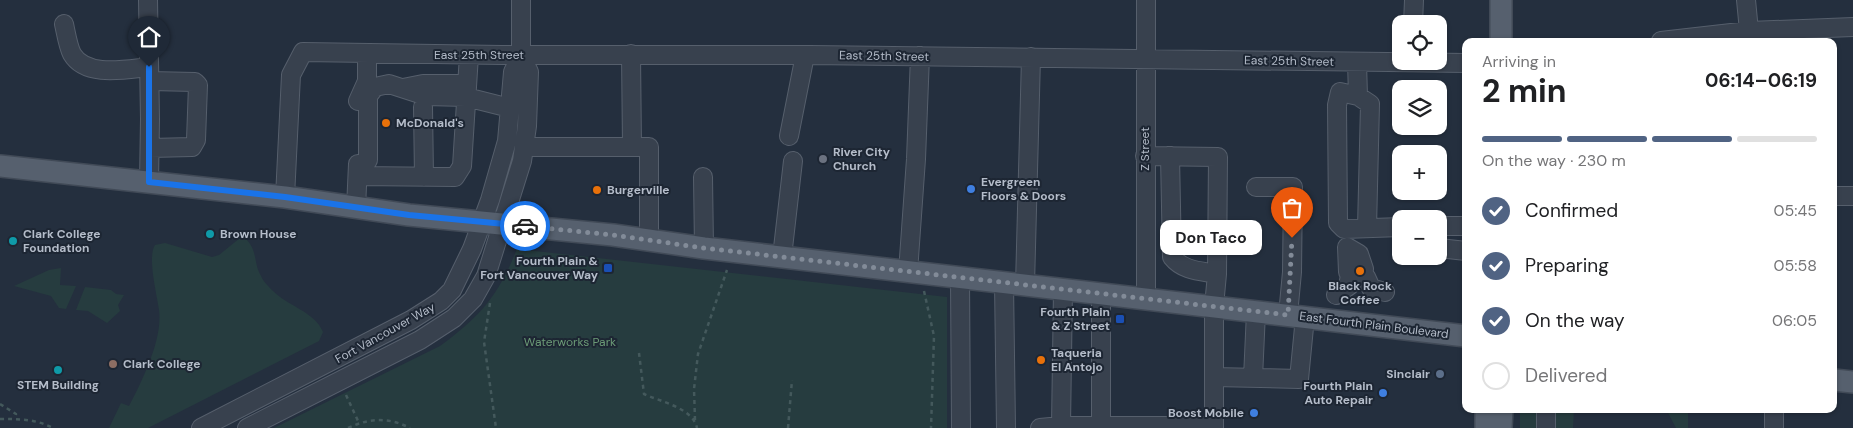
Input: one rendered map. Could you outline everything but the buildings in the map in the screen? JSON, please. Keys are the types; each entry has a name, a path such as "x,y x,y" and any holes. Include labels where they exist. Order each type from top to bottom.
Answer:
{"main road":[{"path":"1501,0 1501,38"},
{"name":"East Fourth Plain Boulevard","path":"0,166 285,197 409,215 503,223 1462,336"},
{"path":"1837,380 1853,382"},
{"path":"1486,413 1486,428"},
{"path":"1501,428 1502,413"}],"street":[{"path":"148,0 150,74 149,182"},
{"name":"Fort Vancouver Way","path":"247,428 420,340 465,309 480,287 516,183 524,147 529,72 521,55 521,0"},
{"name":"Z Street","path":"1146,0 1146,298"},
{"path":"1413,15 1414,0"},
{"path":"1746,0 1749,36"},
{"path":"64,24 72,53 86,66 150,74 194,82 198,85 196,140 192,147 150,148"},
{"path":"1714,38 1853,26"},
{"name":"East 25th Street","path":"285,197 291,75 302,52 469,55 632,54 1145,58 1392,62"},
{"path":"356,208 358,176 357,103 366,81 367,53"},
{"path":"632,54 632,147"},
{"path":"358,176 455,177 462,166 469,55"},
{"name":"Fort Vancouver Way","path":"201,428 411,320 441,301 459,279 482,222 507,142 513,72 521,55"},
{"path":"789,136 805,55"},
{"path":"908,272 916,159 920,56"},
{"path":"1006,428 1032,57"},
{"path":"1357,62 1358,96"},
{"name":"East 25th Street","path":"1447,63 1462,63"},
{"path":"358,176 368,160 368,96 370,92 382,85 389,84 402,88 423,84 467,90 510,108"},
{"path":"1367,228 1370,104 1358,96 1340,92 1337,105 1338,223 1344,229 1392,227"},
{"path":"423,107 424,176"},
{"path":"524,147 649,147 649,240"},
{"path":"562,147 571,152 622,152 649,158"},
{"path":"1040,428 1061,426 1214,427 1214,306 1217,274 1218,157 1145,156"},
{"path":"1170,156 1172,257 1177,263 1188,269 1217,274"},
{"path":"782,257 794,161"},
{"path":"703,177 704,248"},
{"path":"1214,377 1299,379 1292,272 1293,187 1256,187"},
{"path":"1837,196 1853,196"},
{"path":"1447,226 1462,226"},
{"path":"1146,246 1171,245"},
{"path":"1447,249 1462,251"},
{"path":"960,278 961,428"},
{"path":"1354,280 1385,292"},
{"path":"1061,426 1063,289"},
{"path":"1101,293 1102,426"},
{"path":"1253,378 1256,312"},
{"path":"1546,413 1546,428"},
{"path":"1774,413 1774,428"}],"path":[{"path":"696,428 694,389 698,354 727,270"},
{"path":"924,293 934,336 931,428"},
{"path":"491,298 484,342 496,428"},
{"path":"639,353 644,394 688,413 695,420"},
{"path":"788,428 792,380"},
{"path":"344,392 359,423"},
{"path":"0,404 16,414 15,419"},
{"path":"0,419 26,419 53,428"},
{"path":"348,428 359,423 379,419 388,420 410,428"}],"green space":[{"path":"240,238 245,238 252,247 259,271 268,286 279,296 308,314 319,325 323,332 319,341 148,428 109,428 121,403 129,406 155,347 158,334 159,310 152,267 155,245 165,243 212,257 219,255"},
{"name":"Waterworks Park","path":"517,249 947,297 947,428 274,428 440,346 467,325 487,304 503,280"},
{"path":"61,268 60,285 76,286 66,309 59,308 51,296 14,286 49,270"},
{"path":"85,287 111,290 116,294 124,295 118,305 120,311 107,323 88,311 76,310"},
{"path":"1520,413 1541,413 1541,428 1520,428"},
{"path":"1551,413 1574,413 1573,428 1551,428"},
{"path":"1668,413 1688,413 1688,428 1676,428"}],"way so far":[{"path":"525,226 1288,315 1292,272 1292,238"}],"place":[{"name":"McDonald's","path":"386,123"},
{"name":"River City Church","path":"823,159"},
{"name":"Evergreen Floors & Doors","path":"971,189"},
{"name":"Burgerville","path":"597,190"},
{"name":"Brown House","path":"210,234"},
{"name":"Don Taco","path":"1292,238"},
{"name":"Clark College Foundation","path":"13,241"},
{"name":"Fourth Plain & Fort Vancouver Way","path":"608,268"},
{"name":"Black Rock Coffee","path":"1360,271"},
{"name":"Fourth Plain & Z Street","path":"1120,319"},
{"name":"Taqueria El Antojo","path":"1041,360"},
{"name":"Clark College","path":"113,364"},
{"name":"STEM Building","path":"58,370"},
{"name":"Sinclair","path":"1440,374"},
{"name":"Fourth Plain Auto Repair","path":"1383,393"},
{"name":"Boost Mobile","path":"1254,413"}],"route":[{"path":"149,67 149,182 285,197 409,215 525,226"}]}
